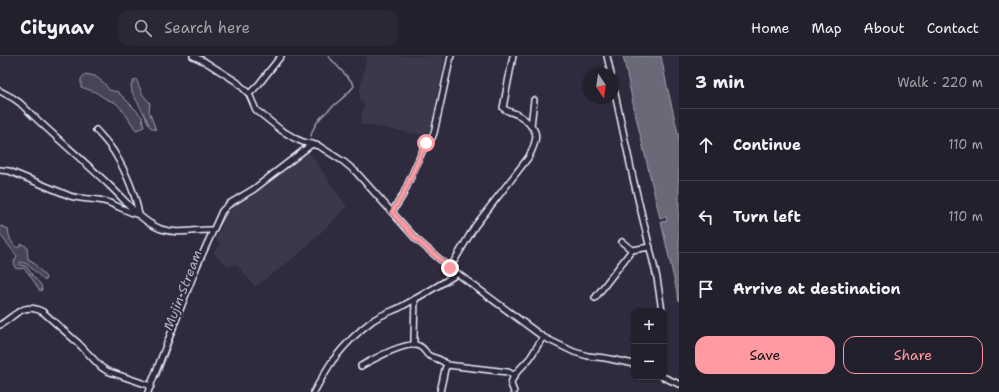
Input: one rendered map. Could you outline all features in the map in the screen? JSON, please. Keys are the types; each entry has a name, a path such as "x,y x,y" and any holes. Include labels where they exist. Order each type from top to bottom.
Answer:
{"street":[{"path":"193,56 228,76 244,88 249,94 256,110 281,130 303,142 319,146 344,162 356,172 416,239 457,274 543,336 574,352 588,356 631,363"},
{"path":"249,94 259,84 281,56"},
{"path":"392,212 403,195 426,143 432,138 434,133 451,56"},
{"path":"450,268 475,226 531,154 536,137 535,131 519,115 507,112 503,108 512,56"},
{"path":"607,56 610,68"},
{"path":"0,91 20,103 139,215 153,225 171,231 213,230"},
{"path":"531,126 534,100"},
{"path":"617,104 650,248 662,308"},
{"path":"96,130 113,151 127,175 139,215"},
{"path":"148,392 197,266 222,211 230,204 254,189 312,144"},
{"path":"0,170 9,171 70,196 106,202 129,213 139,215"},
{"path":"622,242 632,250 650,248"},
{"path":"595,298 632,250"},
{"path":"314,392 333,360 348,343 372,321 381,315 397,309 457,274"},
{"path":"414,345 415,299"},
{"path":"0,325 20,310 32,307 36,308 43,312 78,343 101,367 107,371 151,386"},
{"path":"514,392 511,384 515,376 530,358 543,336"},
{"path":"361,366 386,353 406,346 419,345 428,355 445,363 447,366 508,372 515,376"},
{"path":"440,392 447,366"},
{"path":"667,379 679,384"}],"shaded area":[{"path":"367,56 445,56 429,136 360,124 364,103 360,101 360,90"},
{"path":"85,74 95,76 104,83 109,90 118,92 142,117 144,127 136,130 116,103 95,92 81,87 81,79"},
{"path":"136,79 143,95 150,103 149,111 156,130 150,127 132,92 131,85"},
{"path":"309,152 347,207 299,254 255,287 236,264 228,267 213,252 220,245 216,238 232,208 265,187"},
{"path":"1,226 8,229 11,240 17,248 22,244 27,247 28,259 32,261 46,277 45,281 27,264 20,262 20,265 26,266 41,285 42,290 40,291 24,268 15,268 14,262 17,256 0,234"}],"water":[{"path":"623,56 661,56 679,137 679,301 661,222 667,221 666,217 660,218"}],"waterway":[{"name":"Mujin Stream","path":"311,136 314,128 323,115 354,86 353,83 328,56"},
{"name":"Mujin Stream","path":"287,168 312,148"},
{"name":"Mujin Stream","path":"232,207 281,173"},
{"name":"Mujin Stream","path":"211,240 227,212"},
{"name":"Mujin Stream","path":"159,376 187,299"}],"route":[{"path":"426,143 403,195 392,212 416,239 450,268"}]}
